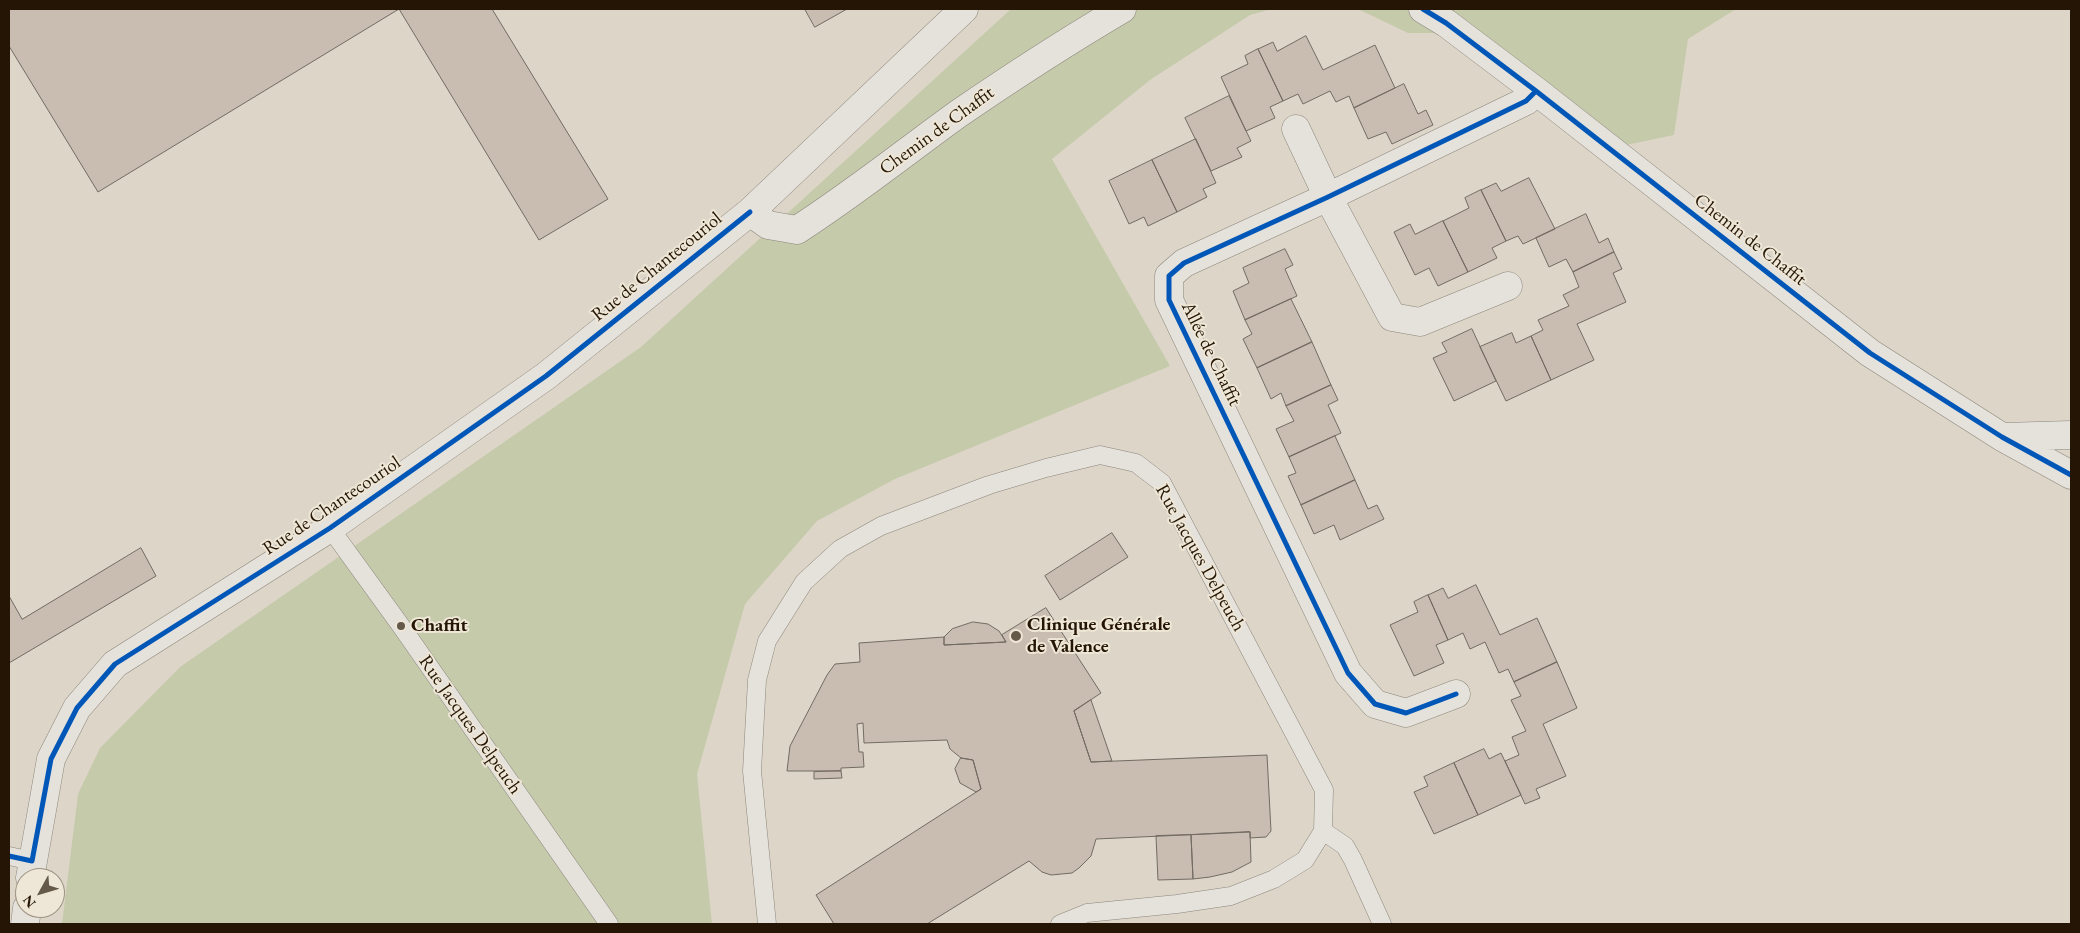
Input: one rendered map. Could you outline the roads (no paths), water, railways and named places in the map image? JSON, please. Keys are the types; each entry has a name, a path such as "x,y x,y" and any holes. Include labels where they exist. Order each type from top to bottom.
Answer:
{"street":[{"name":"Rue de Chantecouriol","path":"24,865 51,759 77,708 115,664 330,528 546,376 750,212 964,9"},
{"name":"Chemin de Chaffit","path":"750,212 768,225 797,230 826,212 958,114 1038,60 1122,9"},
{"name":"Chemin de Chaffit","path":"1424,9 1446,23 1536,91 1870,353 2002,437 2071,475"},
{"name":"Allée de Chaffit","path":"1456,694 1406,713 1375,704 1348,673 1169,300 1169,276 1184,263 1328,197 1526,101 1536,91"},
{"path":"1296,129 1328,197 1392,317 1420,322 1508,286"},
{"path":"2002,437 2071,435"}],"lane":[{"name":"Rue Jacques Delpeuch","path":"767,924 752,771 757,680 767,642 804,582 840,549 881,526 989,485 1046,468 1100,455 1136,463 1162,483 1324,790 1323,831"},
{"name":"Rue Jacques Delpeuch","path":"330,528 401,626 609,924"},
{"path":"1060,924 1087,913 1177,904 1230,896 1274,879 1305,860 1323,831 1344,846 1349,853 1382,924"}],"place":[{"name":"Chaffit","path":"401,626"},
{"name":"Clinique Générale de Valence","path":"1016,636"}]}
